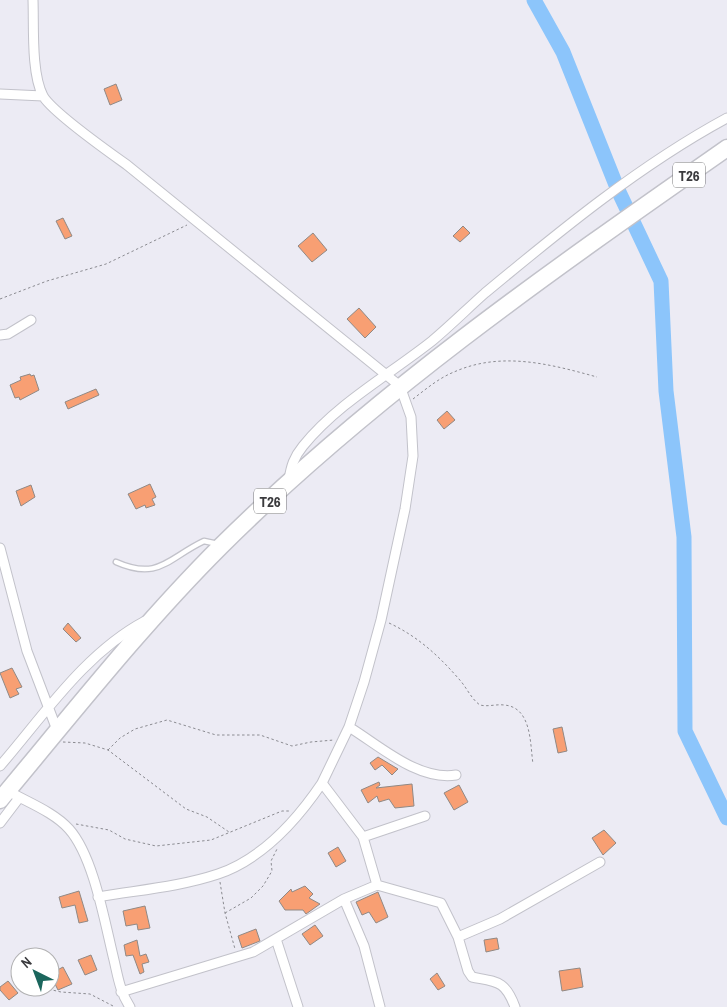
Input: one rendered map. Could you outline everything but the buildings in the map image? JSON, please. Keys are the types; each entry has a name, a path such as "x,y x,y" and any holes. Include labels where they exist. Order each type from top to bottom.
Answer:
{"highway":[{"name":"T26","path":"9,796 52,736 154,616 221,546 289,483 400,386 584,249 727,148"}],"street":[{"path":"33,0 34,49 43,96 89,137 400,386 411,417 413,456 405,509 381,620 349,727 322,783 297,818 280,834 256,854 218,874 183,883 98,897"},
{"path":"0,94 43,96"},
{"path":"289,483 294,459 303,446 336,414 430,342 484,294 618,190 695,136 727,118"},
{"path":"0,335 8,334 31,320"},
{"path":"0,548 3,568 27,651 48,708 52,736"},
{"path":"0,766 48,708 99,654 125,632 154,616"},
{"path":"349,727 408,764 446,777 456,775"},
{"path":"322,783 363,837 377,885"},
{"path":"0,823 9,796 59,820 70,830 82,849 98,897 121,992 130,1007"},
{"path":"363,837 424,816"},
{"path":"458,937 500,919 600,862"},
{"path":"121,992 252,952 344,899 377,885 438,900 458,937 468,971 472,977 500,982 511,996 515,1007"},
{"path":"344,899 364,946 380,1007"},
{"path":"276,939 298,1007"}],"lane":[{"path":"116,562 142,571 157,568 204,541 213,542 221,546"}],"path":[{"path":"0,299 47,281 106,264 195,221"},
{"path":"406,404 454,372 475,365 506,361 540,362 597,377"},
{"path":"381,620 415,636 458,678 480,705 504,705 516,708 521,713 530,730 533,764"},
{"path":"108,750 120,738 134,729 167,720 216,735 260,735 292,746 325,740 342,740"},
{"path":"52,736 108,750 186,809 208,817 230,832"},
{"path":"59,820 102,828 138,843 156,846 211,840 285,810 297,818"},
{"path":"225,913 250,898 263,886 272,871 270,861 279,846 280,834"},
{"path":"218,874 225,913 237,957"},
{"path":"60,992 90,994 115,1007"}],"waterway":[{"path":"534,0 563,52 618,190 661,281 666,391 684,537 685,731 727,818"}]}
